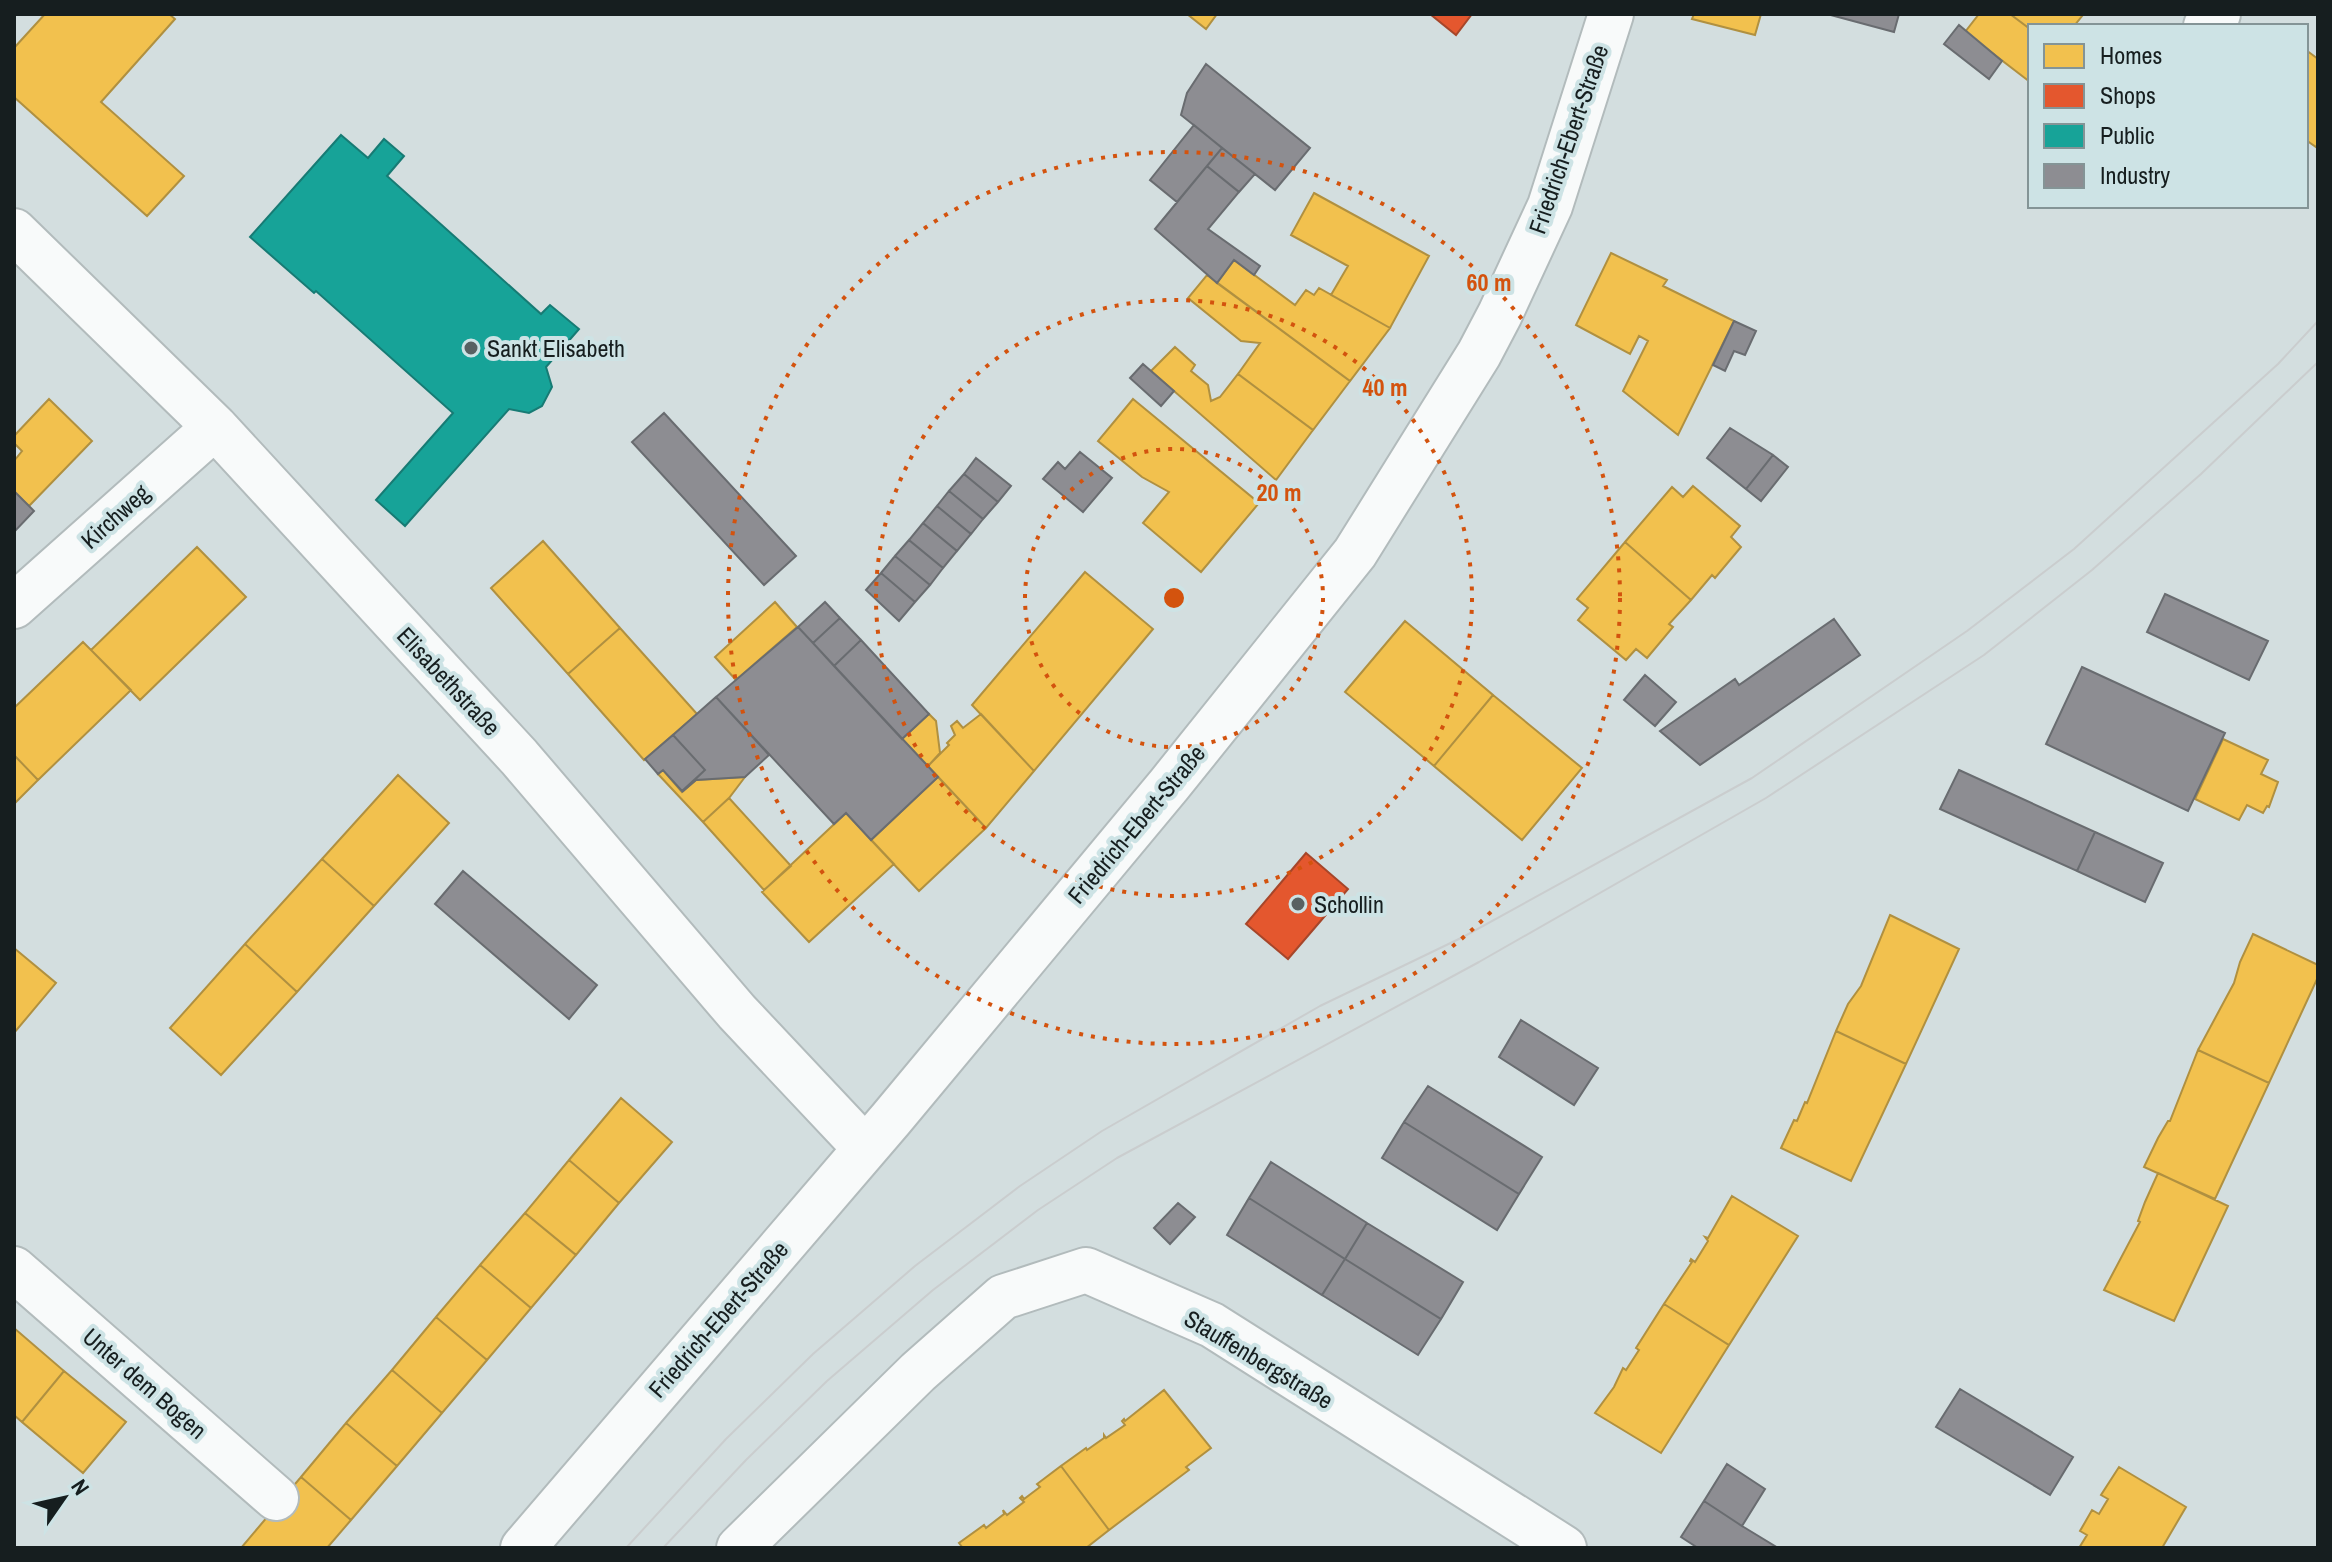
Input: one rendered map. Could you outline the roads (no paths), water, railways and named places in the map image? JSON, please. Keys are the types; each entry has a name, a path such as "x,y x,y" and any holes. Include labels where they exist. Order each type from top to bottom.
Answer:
{"street":[{"name":"Friedrich-Ebert-Straße","path":"523,1548 865,1148 1169,785 1355,553 1479,354 1500,314 1550,206 1611,14"},
{"name":"Elisabethstraße","path":"14,231 215,427 519,757 737,1012 865,1148"},
{"name":"Kirchweg","path":"14,606 215,427"},
{"name":"Unter dem Bogen","path":"14,1269 276,1498"},
{"name":"Stauffenbergstraße","path":"739,1548 918,1372 1003,1297 1086,1270 1212,1325 1564,1548"}],"tram line":[{"path":"626,1548 726,1439 813,1354 915,1266 1020,1186 1102,1131 1320,1006 1463,937 1752,778 1967,631 2074,549 2278,364 2318,321"},
{"path":"663,1548 746,1460 827,1381 933,1290 1038,1210 1117,1158 1479,962 1766,798 1984,655 2092,570 2201,474 2318,362"}],"place":[{"name":"Sankt Elisabeth","path":"471,348"},
{"name":"Schollin","path":"1298,904"}]}
